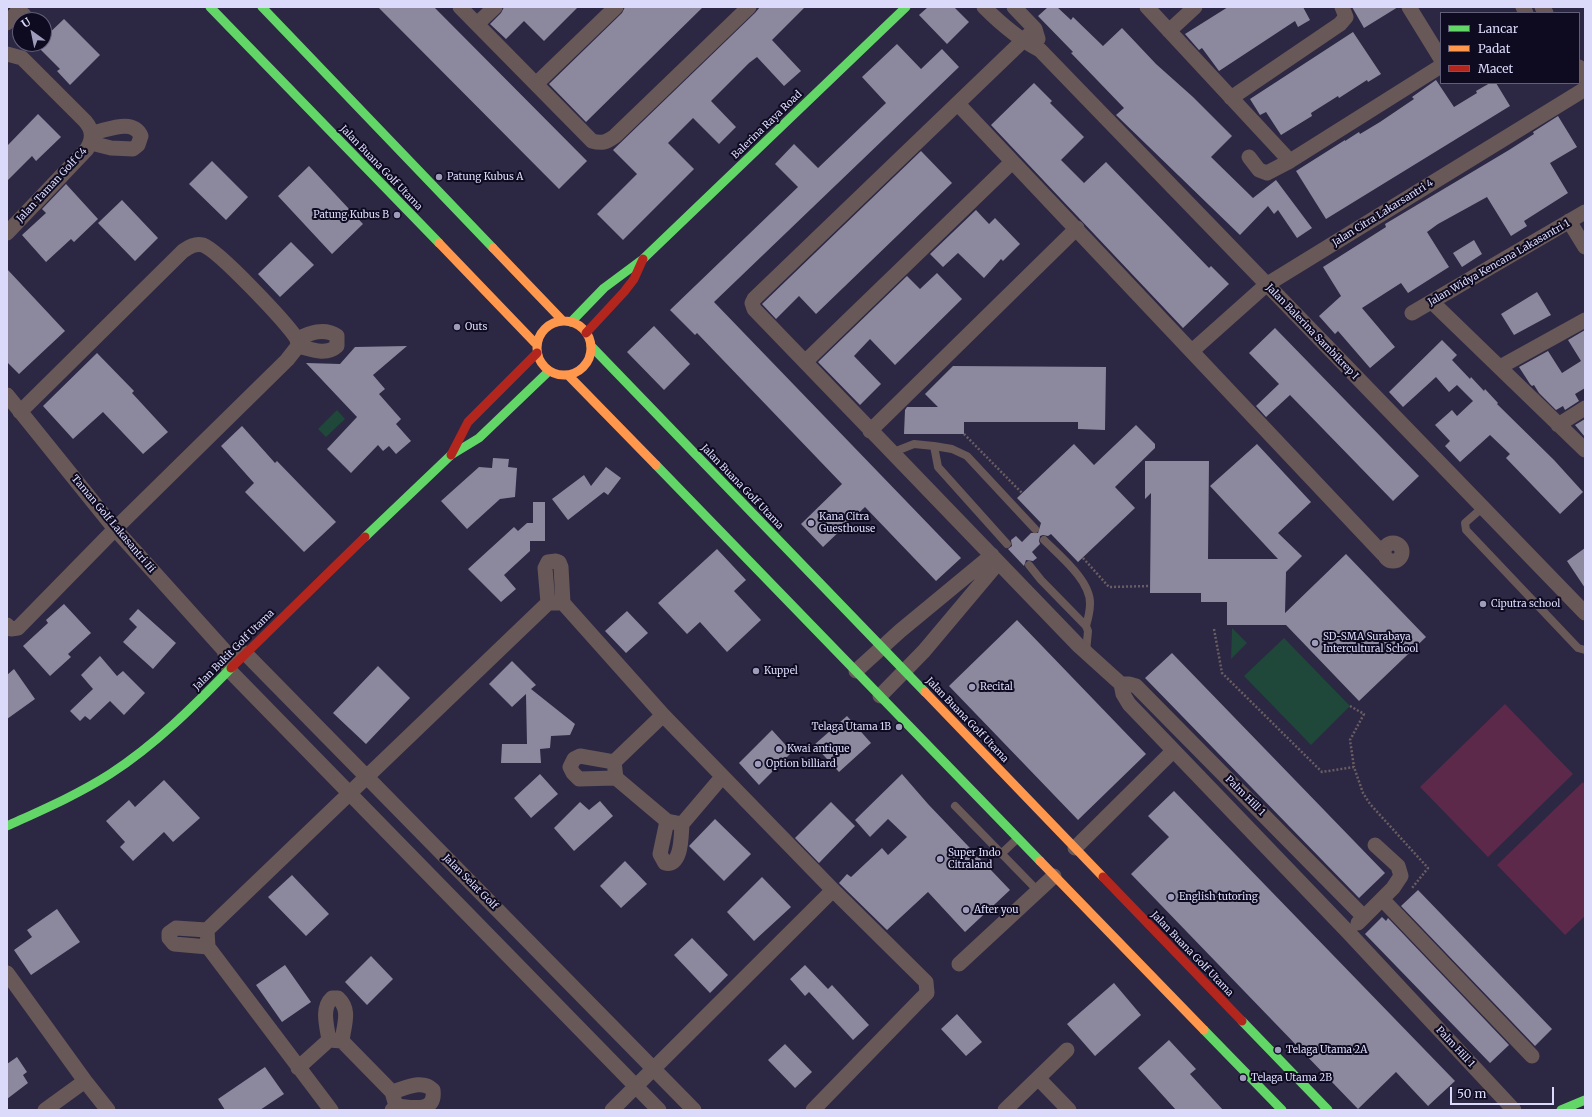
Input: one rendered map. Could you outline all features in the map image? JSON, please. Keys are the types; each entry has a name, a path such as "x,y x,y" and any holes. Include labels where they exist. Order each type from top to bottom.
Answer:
{"main road":[{"name":"Jalan Buana Golf Utama","path":"210,7 537,349"},
{"path":"262,7 567,322 580,326 586,333 591,346 590,354 585,365 576,373 558,375 549,371 539,360 537,349 539,338 548,326 567,322"},
{"name":"Balerina Raya Road","path":"567,322 600,289 620,272 643,259 906,7"},
{"name":"Balerina Raya Road","path":"586,333 624,292 634,279 643,259"},
{"name":"Jalan Buana Golf Utama","path":"591,346 1328,1110"},
{"name":"Jalan Bukit Golf Utama","path":"451,455 468,422 537,349"},
{"name":"Jalan Bukit Golf Utama","path":"7,826 91,785 124,764 192,707 451,455 479,438 549,371"},
{"path":"568,375 1282,1110"},
{"path":"1562,1110 1585,1100"}],"street":[{"path":"460,7 592,141 599,143 607,142 749,7"},
{"path":"477,24 495,7"},
{"path":"536,84 616,7"},
{"name":"Jalan Balerina Sambikrep I","path":"984,7 1001,24 1023,42 1040,50 1585,613"},
{"path":"1014,7 1035,29 1040,50"},
{"path":"1147,7 1290,161"},
{"path":"1169,31 1195,7"},
{"path":"1231,98 1340,24 1346,17 1342,7"},
{"path":"1409,7 1440,57"},
{"path":"1035,29 958,104 1384,554"},
{"name":"Jalan Taman Golf C4","path":"7,233 87,149 91,138 85,121 22,58 13,52"},
{"path":"1249,157 1264,173 1290,161 1440,67"},
{"name":"Jalan Citra Lakarsantri 4","path":"1192,351 1266,285 1577,89"},
{"name":"Palm Hill 1","path":"958,104 754,299 752,303 757,313 891,453 1083,649 1121,684 1123,694 1129,704 1348,932 1514,1110"},
{"path":"805,362 1012,162"},
{"name":"Jalan Widya Kencana Lakasantri 1","path":"1412,313 1585,212"},
{"path":"1569,221 1585,246"},
{"path":"870,430 1077,228"},
{"path":"7,625 11,630 18,628 115,529 287,360 297,342 239,275 210,248 201,244 193,245 183,251 20,412"},
{"path":"1432,302 1585,450"},
{"path":"1500,367 1585,320"},
{"name":"Taman Golf Lakasantri Iii","path":"7,396 115,529 224,650 229,670"},
{"path":"1558,425 1585,408"},
{"path":"856,671 882,647 995,559"},
{"path":"880,696 905,671 995,559"},
{"path":"208,947 174,944 169,938 169,933 176,928 207,930 367,778 556,603 722,777 926,982 928,987 927,992 919,1002 813,1110"},
{"path":"224,650 245,654"},
{"name":"Jalan Selat Golf","path":"245,654 694,1110"},
{"path":"229,670 659,1110"},
{"name":"Palm Hill 1","path":"1121,684 1136,686 1364,918"},
{"path":"614,762 663,715"},
{"path":"1075,848 1173,751"},
{"path":"614,762 580,756 574,759 570,767 579,779 616,778"},
{"path":"614,762 616,778 667,822 682,824"},
{"path":"667,822 660,854 665,864 670,864 674,862 678,856 682,824 722,777"},
{"path":"1348,932 1364,918 1398,881 1401,871 1375,845"},
{"path":"959,964 1054,876"},
{"path":"612,1110 833,890"},
{"path":"1382,899 1532,1056"},
{"path":"207,930 208,947 331,1110"},
{"path":"7,973 85,1081 108,1110"},
{"path":"298,1068 336,1040 393,1103"},
{"path":"1005,1110 1067,1050"},
{"path":"1038,1078 1062,1108"},
{"path":"45,1110 85,1081"}],"lane":[{"path":"891,453 914,444 952,449 967,456 1035,529"},
{"path":"934,446 938,466 1007,544"},
{"path":"1482,508 1465,523 1466,530 1578,648 1585,650"},
{"path":"1044,540 1072,568 1087,588 1090,604 1086,626"},
{"path":"1029,565 1041,580 1086,626 1088,631 1083,649"},
{"path":"955,806 1038,891"},
{"path":"1001,854 1018,838"}],"path":[{"path":"964,434 1022,493"},
{"path":"1083,558 1109,587 1150,586"},
{"path":"1214,629 1222,673 1322,772 1354,767"},
{"path":"1350,706 1364,714 1350,740 1354,767 1363,793 1370,804 1428,868 1408,892"}],"shaded area":[{"path":"337,410 345,419 326,437 318,429"},
{"path":"1232,628 1247,643 1231,659"},
{"path":"1284,638 1350,706 1311,745 1244,676"},
{"path":"1505,704 1573,774 1488,857 1420,787"},
{"path":"1583,782 1585,785 1585,916 1565,935 1497,865"}],"building":[{"path":"378,7 434,7 587,161 559,189"},
{"path":"504,7 578,7 544,41 524,21 506,39 490,24 501,13"},
{"path":"625,7 703,7 586,122 549,84 622,13"},
{"path":"760,7 805,7 772,40 801,71 784,86 757,57 749,63 711,101 736,127 719,144 693,118 668,143 694,169 623,240 597,214 637,174 613,150"},
{"path":"928,7 954,7 969,22 947,44 919,15"},
{"path":"1048,7 1057,7 1071,20 1073,17 1103,46 1122,28 1156,64 1193,97 1232,136 1211,157 1253,198 1276,180 1312,228 1297,238 1278,210 1274,214 1268,206 1240,235 1116,115 1124,108 1038,16"},
{"path":"1228,7 1303,7 1310,20 1298,27 1295,21 1219,71 1202,48 1199,50 1185,34"},
{"path":"1352,7 1398,7 1364,28"},
{"path":"64,19 100,55 70,85 57,71 60,69 43,52 52,52 52,30"},
{"path":"1353,32 1381,74 1368,82 1367,80 1339,98 1338,96 1311,113 1312,116 1281,135 1266,112 1260,115 1250,99"},
{"path":"897,44 921,69 942,49 959,67 714,302 961,558 936,581 865,507 823,547 801,524 842,484 697,333 695,335 670,310 798,187 775,164 794,144 818,168 886,103 862,77"},
{"path":"1436,80 1454,107 1488,84 1497,84 1510,106 1326,219 1296,171 1345,140 1359,132 1360,134 1380,122 1414,99 1412,97"},
{"path":"1034,83 1052,101 1050,103 1084,137 1061,160 1084,183 1106,162 1209,268 1211,266 1229,284 1183,328 991,125"},
{"path":"38,114 61,137 36,161 32,156 7,181 7,146"},
{"path":"1558,116 1577,147 1550,163 1568,193 1524,221 1527,226 1511,236 1487,197 1438,224 1427,232 1449,267 1408,293 1401,283 1362,308 1395,347 1370,368 1338,331 1335,334 1319,316 1341,296 1323,267 1386,227 1385,224 1509,150"},
{"path":"921,151 952,183 816,314 799,296 776,319 762,304"},
{"path":"212,161 248,197 226,220 189,184"},
{"path":"309,166 363,224 332,254 278,196"},
{"path":"66,184 98,219 74,242 71,239 46,262 22,235 46,213 42,209"},
{"path":"122,200 158,238 135,261 98,223"},
{"path":"976,210 989,224 995,218 1020,244 1003,261 1001,259 984,278 958,253 943,267 930,254"},
{"path":"1474,240 1482,254 1462,267 1453,253"},
{"path":"291,242 314,265 280,297 258,274"},
{"path":"7,269 65,331 19,374 7,362"},
{"path":"937,273 962,299 895,365 870,339 854,356 881,384 860,405 818,362 907,276 920,289"},
{"path":"1537,292 1551,315 1514,335 1501,314"},
{"path":"654,326 690,364 664,390 627,352"},
{"path":"1275,328 1419,476 1393,501 1290,395 1266,417 1256,406 1279,384 1249,353"},
{"path":"1585,330 1585,388 1575,394 1579,401 1565,410 1563,406 1556,410 1539,393 1534,385 1532,386 1530,384 1519,367 1548,351 1562,373 1581,361 1568,340"},
{"path":"1442,340 1457,355 1452,360 1470,379 1471,377 1484,391 1485,389 1498,403 1497,404 1554,460 1583,492 1560,514 1506,458 1510,454 1490,435 1460,462 1445,446 1450,441 1435,425 1452,410 1457,416 1473,401 1457,385 1449,392 1436,377 1403,407 1389,392"},
{"path":"407,346 373,375 385,389 379,394 401,419 396,424 411,441 396,454 389,446 383,451 378,445 351,473 327,449 357,417 306,363 340,364 355,347"},
{"path":"97,353 134,391 132,393 168,432 143,454 103,412 73,439 43,406"},
{"path":"953,366 1106,367 1105,430 1078,429 1078,422 964,422 964,434 904,434 905,410 907,407 938,407 925,394"},
{"path":"1585,419 1585,437 1575,425"},
{"path":"1136,425 1155,444 1155,448 1115,487 1135,508 1078,562 1051,534 1048,536 1040,536 1040,544 1032,552 1037,558 1033,561 1026,560 1024,566 1008,549 1012,546 1011,540 1016,536 1022,542 1031,533 1038,533 1041,523 1017,498 1074,444 1094,465"},
{"path":"242,426 275,463 277,461 336,522 304,552 245,492 254,483 221,446"},
{"path":"1257,444 1311,502 1278,533 1302,556 1286,572 1285,613 1346,554 1426,637 1359,701 1286,625 1227,625 1227,602 1201,602 1201,593 1150,593 1151,493 1145,499 1145,461 1209,461 1208,559 1278,559 1210,486"},
{"path":"493,458 509,459 508,467 517,468 515,497 500,499 467,529 441,501 479,467 492,468"},
{"path":"606,467 621,478 608,495 604,492 568,520 552,499 584,475 591,486"},
{"path":"533,502 545,502 545,541 530,541 530,551 504,575 516,589 501,602 468,569 514,527 518,531 527,523 533,523"},
{"path":"1585,548 1585,588 1567,561"},
{"path":"717,549 746,580 734,591 761,620 727,652 700,622 687,634 658,603"},
{"path":"64,604 91,633 68,654 71,657 50,676 23,646 48,623 46,620"},
{"path":"138,609 176,643 153,669 123,642 137,627 129,619"},
{"path":"627,611 648,633 626,653 605,631"},
{"path":"1017,620 1146,754 1078,820 949,686"},
{"path":"1172,653 1385,873 1359,898 1145,678"},
{"path":"100,656 117,676 123,671 145,693 124,715 110,701 90,720 85,716 80,721 70,711 93,689 81,675"},
{"path":"512,661 536,685 531,689 575,724 570,735 551,736 550,748 540,749 541,763 501,763 502,744 527,744 526,694 512,707 489,684"},
{"path":"378,666 410,698 366,744 333,713"},
{"path":"14,669 35,699 7,719 7,675"},
{"path":"847,716 871,743 839,772 814,745"},
{"path":"772,730 792,752 759,785 739,763"},
{"path":"540,774 558,794 531,818 514,798"},
{"path":"902,774 928,804 1010,890 965,932 928,892 887,930 839,883 847,874 851,877 882,848 888,855 907,837 888,819 870,837 855,820"},
{"path":"164,780 200,818 173,842 164,832 133,861 120,847 125,842 106,821 129,800 135,807"},
{"path":"1174,791 1455,1081 1428,1106 1396,1072 1358,1109 1131,874 1169,837 1148,816"},
{"path":"600,801 613,816 574,851 554,828 580,802 589,810"},
{"path":"831,802 855,826 819,863 795,838"},
{"path":"715,819 751,854 724,881 689,846"},
{"path":"625,861 647,884 621,908 600,886"},
{"path":"292,875 329,914 306,936 268,897"},
{"path":"762,877 791,907 754,941 727,912"},
{"path":"1418,890 1552,1029 1535,1046 1401,906"},
{"path":"57,909 80,942 31,975 14,950 32,937 27,930"},
{"path":"1382,917 1386,921 1388,918 1509,1045 1490,1063 1365,934"},
{"path":"692,938 728,975 710,993 674,955"},
{"path":"371,956 393,979 367,1005 345,982"},
{"path":"285,965 311,1002 282,1022 256,985"},
{"path":"805,965 828,989 832,985 869,1025 853,1040 809,992 805,996 790,979"},
{"path":"1114,983 1141,1015 1095,1056 1067,1024"},
{"path":"957,1014 982,1042 966,1056 941,1029"},
{"path":"1169,1040 1196,1069 1190,1074 1223,1110 1176,1110 1138,1068"},
{"path":"785,1044 812,1072 795,1088 768,1060"},
{"path":"17,1057 27,1072 23,1075 28,1083 7,1099 7,1064"},
{"path":"265,1067 284,1094 260,1110 225,1110 218,1099"}],"traffic: fast":[{"path":"210,7 439,243"},
{"path":"262,7 493,248"},
{"path":"571,322 604,288 643,259 906,7"},
{"path":"591,346 925,692"},
{"path":"365,537 451,455 479,438 549,371"},
{"path":"656,465 1040,861"},
{"path":"7,826 85,789 127,763 174,724 231,668"},
{"path":"1242,1021 1328,1110"},
{"path":"1204,1030 1282,1110"},
{"path":"1561,1110 1585,1100"}],"traffic: slow":[{"path":"439,243 537,345"},
{"path":"493,248 563,321"},
{"path":"559,321 569,321 583,329 589,338 591,348 589,358 583,367 569,375 559,375 549,370 542,363 537,353 537,343 542,333 549,326 559,321"},
{"path":"568,375 656,465"},
{"path":"925,692 1103,877"},
{"path":"1040,861 1204,1030"}],"traffic: jam":[{"path":"586,333 624,292 634,279 643,259"},
{"path":"451,455 468,422 537,353"},
{"path":"231,668 365,537"},
{"path":"1103,877 1242,1021"}],"place":[{"name":"Patung Kubus A","path":"439,177"},
{"name":"Patung Kubus B","path":"397,215"},
{"name":"Outs","path":"457,327"},
{"name":"Kana Citra Guesthouse","path":"811,523"},
{"name":"Ciputra school","path":"1483,604"},
{"name":"SD-SMA Surabaya Intercultural School","path":"1315,643"},
{"name":"Kuppel","path":"756,671"},
{"name":"Recital","path":"972,687"},
{"name":"Telaga Utama 1B","path":"899,727"},
{"name":"Kwai antique","path":"779,749"},
{"name":"Option billiard","path":"758,764"},
{"name":"Super Indo Citraland","path":"940,859"},
{"name":"English tutoring","path":"1171,897"},
{"name":"After you","path":"966,910"},
{"name":"Telaga Utama 2A","path":"1278,1050"},
{"name":"Telaga Utama 2B","path":"1243,1078"}]}
